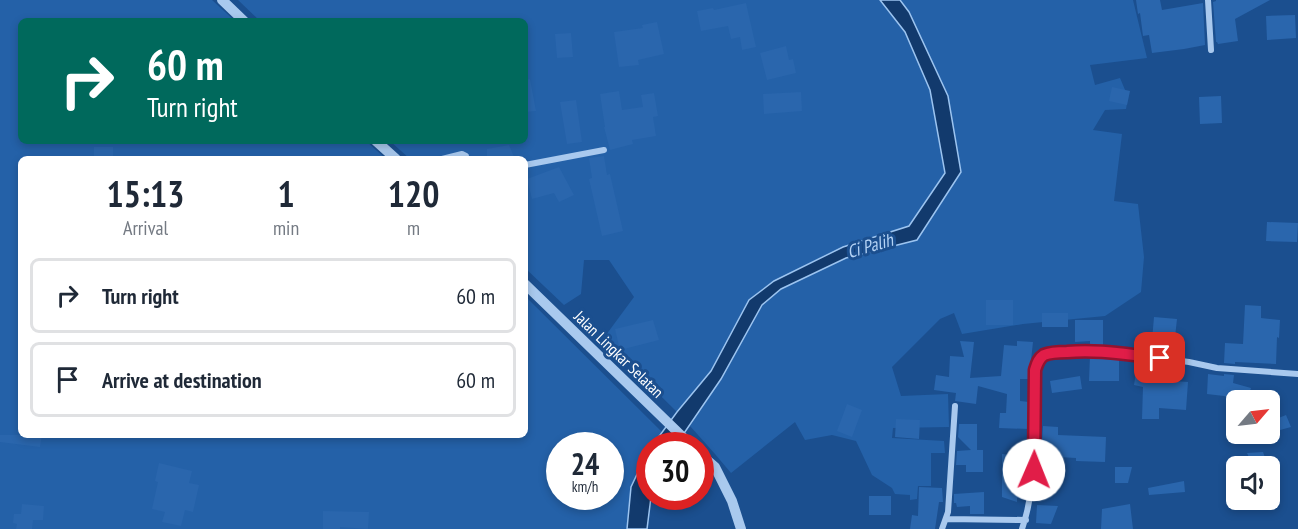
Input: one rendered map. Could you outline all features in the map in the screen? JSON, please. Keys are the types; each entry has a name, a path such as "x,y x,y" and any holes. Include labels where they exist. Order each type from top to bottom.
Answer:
{"street":[{"path":"222,0 241,18"},
{"path":"1208,0 1211,50"},
{"path":"379,144 393,156"},
{"path":"528,164 604,150"},
{"name":"Jalan Lingkar Selatan","path":"528,287 678,432"},
{"path":"1022,529 1031,499 1034,470 1035,370 1038,361 1044,356 1083,350 1108,351 1217,368 1298,374"},
{"path":"942,529 948,512 955,406"},
{"path":"714,466 732,501 741,529"},
{"path":"946,519 1026,520"}],"shaded area":[{"path":"0,0 212,0 232,18 18,18 18,144 369,144 383,156 18,156 18,438 528,438 528,299 662,432 636,432 636,476 631,487 627,529 0,529"},
{"path":"238,0 880,0 905,32 930,90 945,173 909,226 843,247 774,281 749,300 711,371 677,412 603,339 634,297 609,260 584,260 581,294 564,305 528,271 528,156 407,156 393,144 528,144 528,18 257,18"},
{"path":"900,0 1133,0 1147,58 1090,65 1095,85 1120,78 1128,97 1126,109 1105,110 1093,130 1122,134 1114,201 1138,204 1144,257 1141,292 1105,316 1023,324 962,334 954,313 940,319 892,367 901,396 948,394 949,427 893,428 892,438 944,441 945,453 931,453 931,486 918,486 917,499 910,500 910,495 895,494 892,488 872,475 856,441 832,435 805,440 795,422 731,473 714,454 714,432 695,432 690,426 721,379 762,305 781,289 846,258 917,240 961,172 948,96 909,12"}],"water":[{"name":"Ci Palih","path":"880,0 900,0 909,12 948,96 961,172 917,240 846,258 781,289 762,305 721,379 685,432 662,432 711,371 749,300 774,281 843,247 909,226 945,173 930,90 905,32"},
{"path":"636,476 636,510 649,510 647,529 627,529 631,487"}],"building":[{"path":"1136,0 1160,0 1162,10 1203,3 1205,45 1152,53 1149,35 1143,36"},
{"path":"1216,0 1270,0 1235,19 1238,41 1218,44 1213,2"},
{"path":"746,3 756,47 742,50 740,37 731,39 728,26 701,31 697,11"},
{"path":"1295,15 1296,38 1267,40 1266,16"},
{"path":"657,22 664,54 638,60 639,65 619,67 614,32 643,28 642,25"},
{"path":"571,33 573,57 557,58 555,34"},
{"path":"786,46 789,60 793,59 796,73 767,80 760,53"},
{"path":"528,79 530,79 536,111 528,112"},
{"path":"1112,87 1130,91 1127,105 1109,101"},
{"path":"619,91 622,110 643,107 641,95 654,93 658,116 653,117 656,136 632,140 633,144 610,150 604,127 600,94"},
{"path":"801,92 802,111 764,114 763,94"},
{"path":"1221,96 1222,123 1200,124 1199,97"},
{"path":"576,100 582,142 567,144 560,102"},
{"path":"509,145 514,156 487,156 487,149"},
{"path":"94,147 113,147 113,156 94,156"},
{"path":"604,156 623,231 602,236 589,179 592,178 589,158"},
{"path":"559,167 574,195 559,202 554,193 532,199 528,179"},
{"path":"1267,222 1298,223 1297,242 1266,241"},
{"path":"986,300 1013,300 1013,325 986,325"},
{"path":"1245,305 1261,306 1261,318 1280,320 1276,364 1224,363 1225,343 1243,344"},
{"path":"1042,313 1068,313 1068,327 1042,327"},
{"path":"1154,317 1177,319 1174,346 1165,345 1164,353 1151,352"},
{"path":"653,320 659,340 620,350 615,329"},
{"path":"1075,320 1103,320 1103,346 1090,345 1090,341 1075,342"},
{"path":"960,341 974,342 970,378 1001,376 1004,345 1017,346 1017,341 1033,342 1029,379 1020,379 1020,401 1029,402 1029,429 999,428 1000,413 1006,413 1007,394 978,386 976,404 955,401 956,393 934,390 936,375 949,377 950,356 964,357"},
{"path":"1090,356 1104,356 1104,359 1119,360 1119,381 1089,381"},
{"path":"1138,360 1162,364 1160,380 1188,382 1186,410 1159,408 1159,419 1142,419 1143,387 1134,385"},
{"path":"1208,374 1234,375 1233,383 1251,388 1250,390 1226,390 1226,397 1207,394"},
{"path":"1080,376 1082,389 1052,393 1050,381"},
{"path":"847,404 862,410 852,437 837,431"},
{"path":"1286,415 1291,427 1280,430 1280,417"},
{"path":"896,419 920,420 919,439 895,437"},
{"path":"959,424 977,424 977,450 983,450 983,472 966,472 966,465 956,465 957,451 971,450 958,437"},
{"path":"1043,426 1058,427 1058,435 1106,437 1105,462 1041,456"},
{"path":"0,435 42,438 40,447 0,442"},
{"path":"1263,452 1264,456 1248,456 1247,453"},
{"path":"1002,454 1012,455 1015,459 1028,459 1024,499 1017,498 1017,502 1002,497"},
{"path":"159,463 192,471 189,483 199,485 193,512 185,510 181,526 162,522 165,512 152,509 158,482 155,481"},
{"path":"1115,467 1132,467 1128,483 1115,483"},
{"path":"1184,481 1185,492 1149,495 1148,488"},
{"path":"919,487 942,488 943,502 939,502 935,529 910,529 912,515 918,516"},
{"path":"984,492 984,514 970,514 970,506 957,507 954,503 954,494"},
{"path":"869,496 891,496 891,515 869,515"},
{"path":"22,504 44,506 43,520 33,520 32,529 16,529 17,524 13,523 14,514 21,514"},
{"path":"1130,504 1133,529 1101,529 1102,509"},
{"path":"1037,505 1058,506 1051,524 1036,523"},
{"path":"323,511 369,512 368,529 340,527 340,529 323,529"}],"route":[{"path":"1034,470 1034,386 1038,361 1053,353 1083,350 1160,358"}]}
